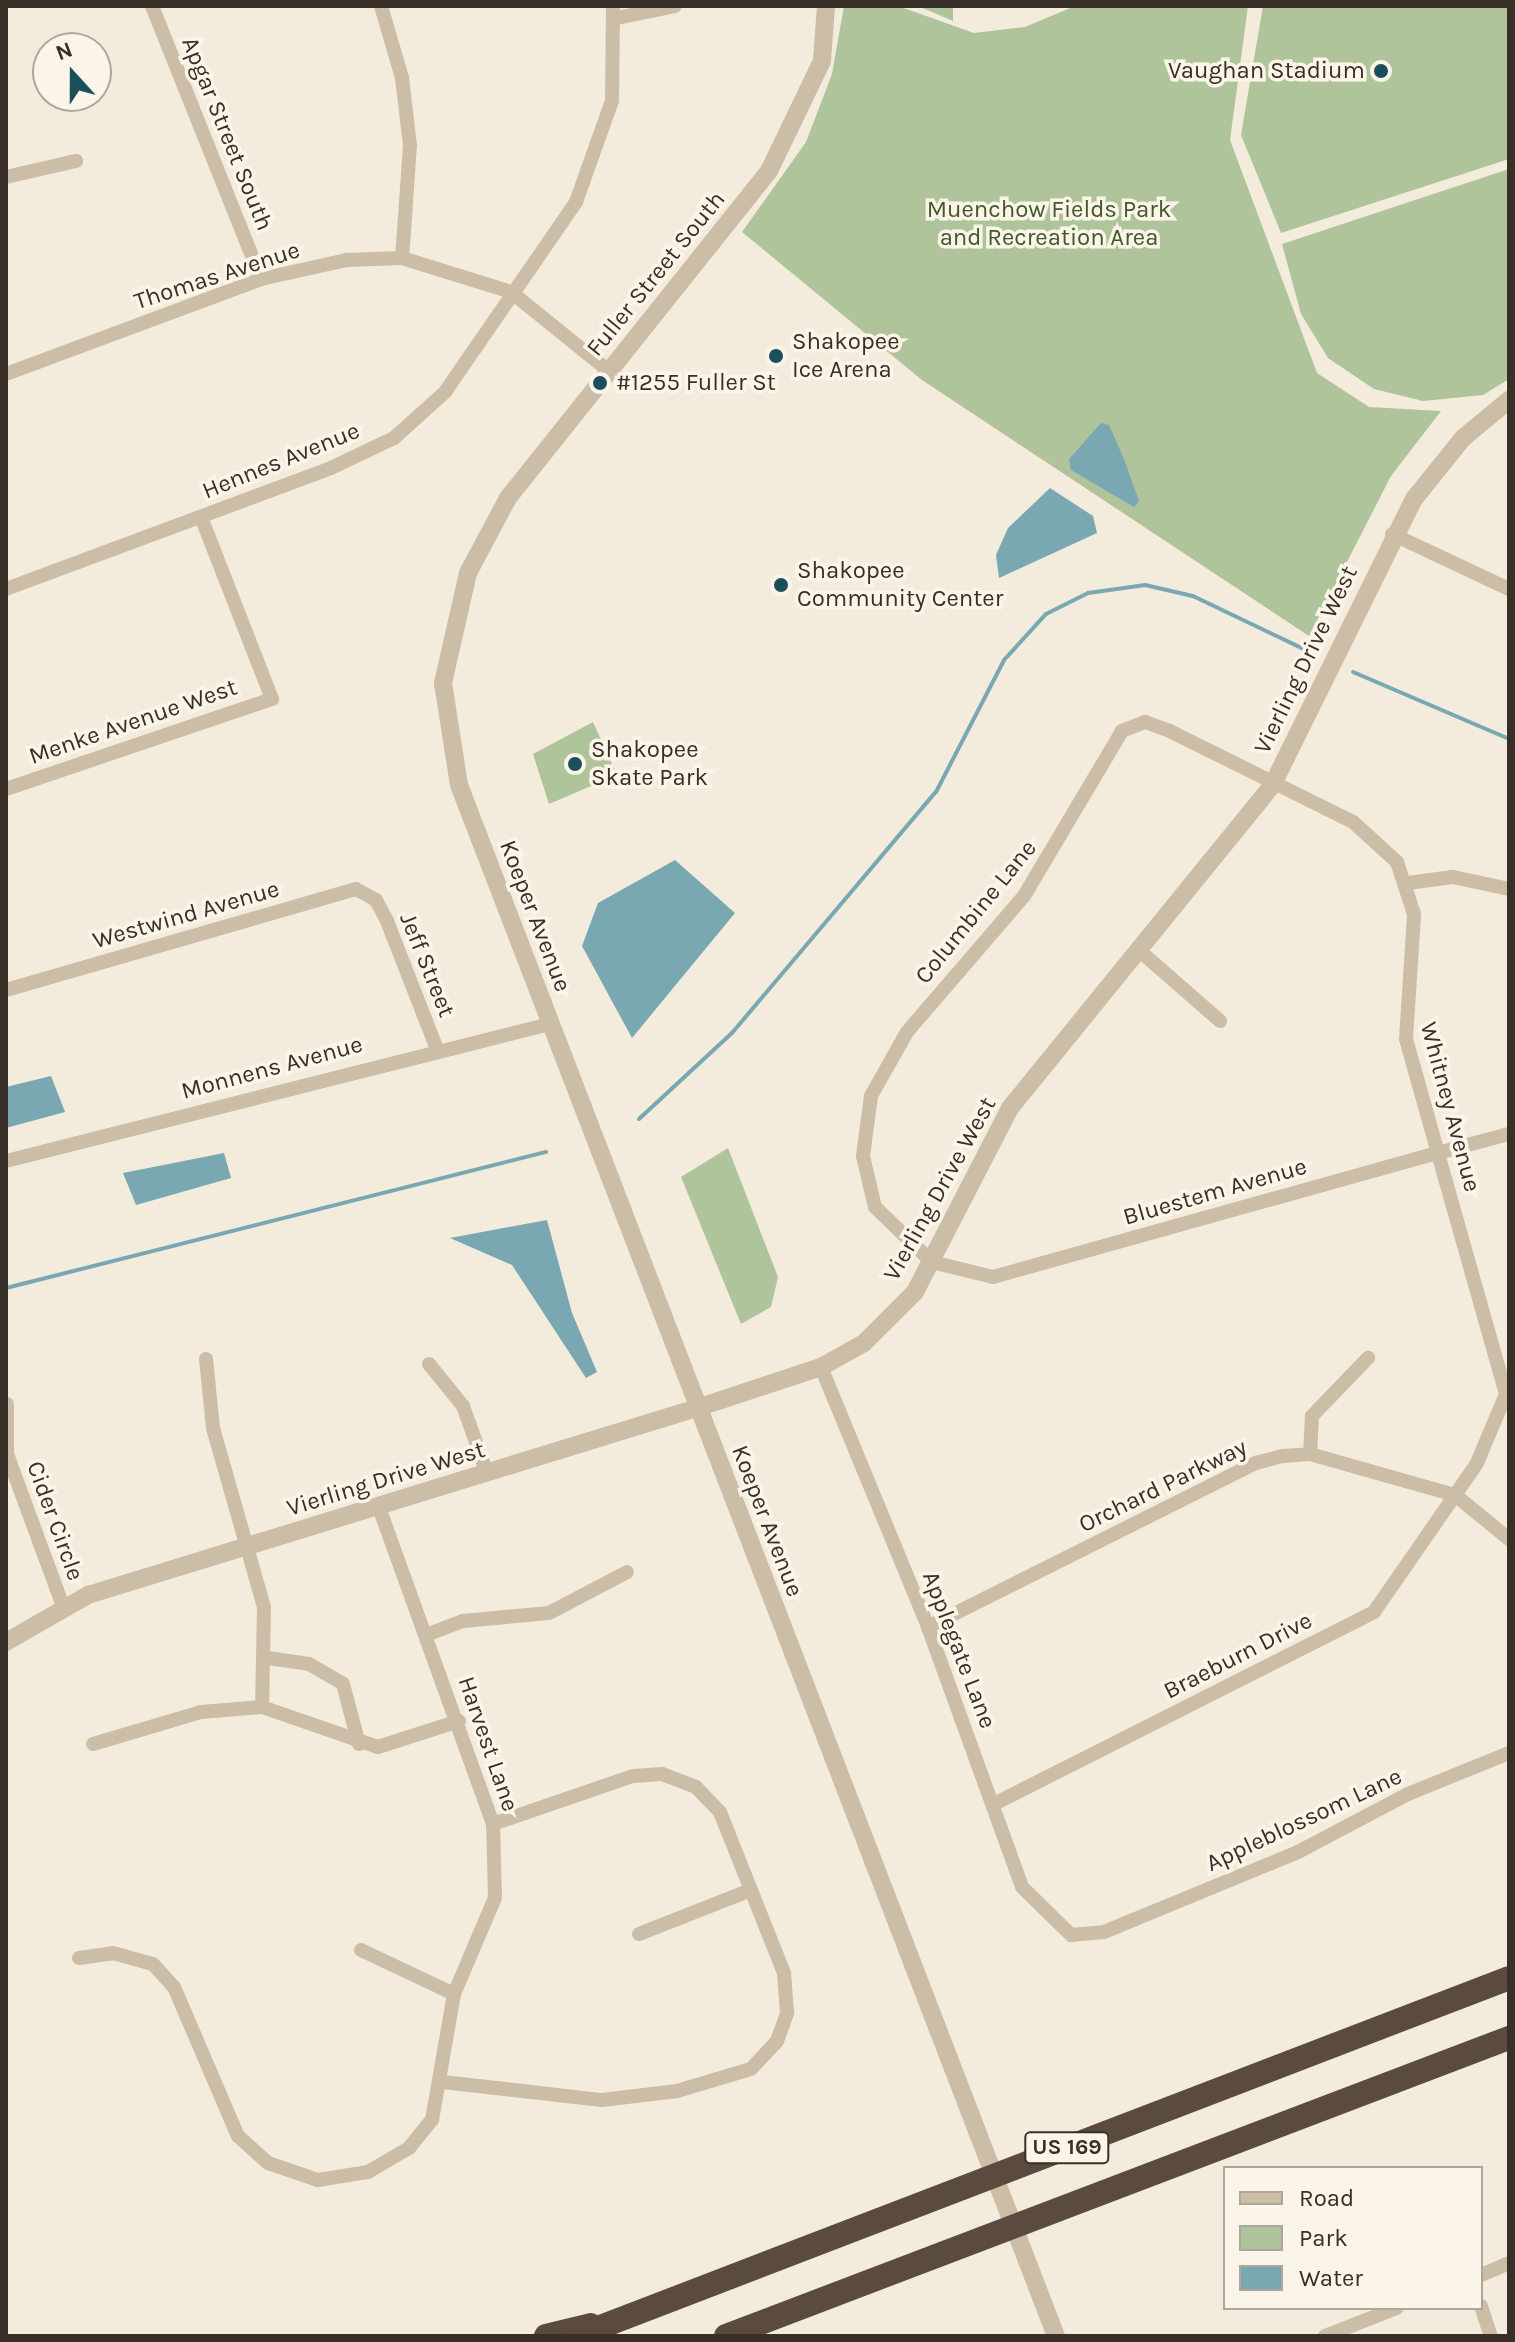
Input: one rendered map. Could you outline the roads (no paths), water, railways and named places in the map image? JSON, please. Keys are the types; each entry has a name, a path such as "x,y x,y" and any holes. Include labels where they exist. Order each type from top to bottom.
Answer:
{"highway":[{"name":"US 169","path":"577,2336 1509,1978"},
{"name":"US 169","path":"726,2336 1509,2038"},
{"path":"546,2336 624,2318"}],"street":[{"name":"Apgar Street South","path":"152,6 261,279"},
{"path":"381,6 410,145 402,258"},
{"path":"615,12 675,6"},
{"name":"Fuller Street South","path":"459,785 443,683 468,573 508,498 769,171 822,61 826,6"},
{"name":"Hennes Avenue","path":"6,589 201,517 394,438 445,392 511,292 576,202 612,101 615,12"},
{"path":"6,177 76,161"},
{"name":"Thomas Avenue","path":"6,374 261,279 347,260 402,258 511,292 609,371"},
{"name":"Vierling Drive West","path":"6,1642 63,1606 697,1408 821,1367 864,1343 915,1292 1010,1108 1141,952 1273,784 1392,534 1463,438 1509,400"},
{"name":"Menke Avenue West","path":"6,789 272,699 201,517"},
{"path":"1392,534 1509,589"},
{"name":"Columbine Lane","path":"932,1262 875,1207 863,1156 871,1096 907,1032 1024,896 1122,731 1145,722 1273,784"},
{"name":"Whitney Avenue","path":"1273,784 1379,841 1408,883 1414,914 1403,1012 1438,1153 1507,1394 1499,1423 1455,1495"},
{"name":"Koeper Avenue","path":"459,785 1056,2336"},
{"path":"1408,883 1453,877 1509,889"},
{"name":"Westwind Avenue","path":"6,990 356,889 376,900"},
{"name":"Jeff Street","path":"376,900 436,1047"},
{"path":"1141,952 1220,1021"},
{"name":"Monnens Avenue","path":"6,1161 436,1047 550,1024"},
{"name":"Bluestem Avenue","path":"932,1262 993,1277 1509,1134"},
{"path":"1310,1454 1312,1416 1368,1358"},
{"path":"206,1359 213,1428 249,1546 268,1658 262,1707"},
{"path":"429,1364 463,1406 487,1473"},
{"name":"Applegate Lane","path":"821,1367 928,1627 1022,1887 1071,1935"},
{"name":"Cider Circle","path":"7,1404 7,1454 63,1606"},
{"name":"Orchard Parkway","path":"928,1627 1256,1463 1310,1454 1455,1495 1509,1539"},
{"name":"Braeburn Drive","path":"994,1804 1374,1612 1455,1495"},
{"name":"Harvest Lane","path":"79,1958 113,1953 153,1964 174,1987 238,2136 268,2163 318,2180 368,2172 409,2148 432,2120 443,2082 454,1994 495,1898 493,1824 459,1721 379,1508"},
{"path":"426,1635 463,1621 549,1613 627,1572"},
{"path":"268,1658 309,1664 343,1684 359,1744"},
{"path":"93,1744 201,1712 262,1707 359,1744 378,1747 459,1721"},
{"name":"Appleblossom Lane","path":"1071,1935 1104,1932 1284,1858 1408,1794 1509,1753"},
{"path":"443,2082 602,2100 677,2091 751,2069 777,2041 787,2013 784,1973 748,1891 720,1812 696,1787 662,1774 633,1776 493,1824"},
{"path":"639,1934 748,1891"},
{"path":"361,1950 454,1994"},
{"path":"1483,2274 1509,2263"},
{"path":"1325,2336 1392,2310"},
{"path":"1482,2310 1491,2336"}],"water":[{"path":"1101,423 1109,425 1124,459 1139,501 1134,507 1071,470 1069,459"},
{"path":"1050,488 1093,516 1097,533 999,578 996,555 1008,528"},
{"path":"675,860 735,913 632,1038 582,946 598,903"},
{"path":"51,1076 65,1112 6,1128 6,1087"},
{"path":"224,1153 231,1178 136,1205 123,1173"},
{"path":"547,1220 572,1313 597,1372 586,1378 512,1265 450,1238"}],"waterway":[{"path":"639,1119 732,1033 936,792 1004,660 1046,614 1088,593 1145,585 1193,596 1308,651"},
{"path":"1353,672 1509,739"},
{"path":"6,1288 546,1152"}],"place":[{"name":"Vaughan Stadium","path":"1381,71"},
{"name":"Shakopee Ice Arena","path":"776,356"},
{"name":"#1255 Fuller St","path":"600,383"},
{"name":"Shakopee Community Center","path":"781,585"},
{"name":"Shakopee Skate Park","path":"575,764"}],"park label":[{"name":"Muenchow Fields Park and Recreation Area","path":"1049,224"}]}
